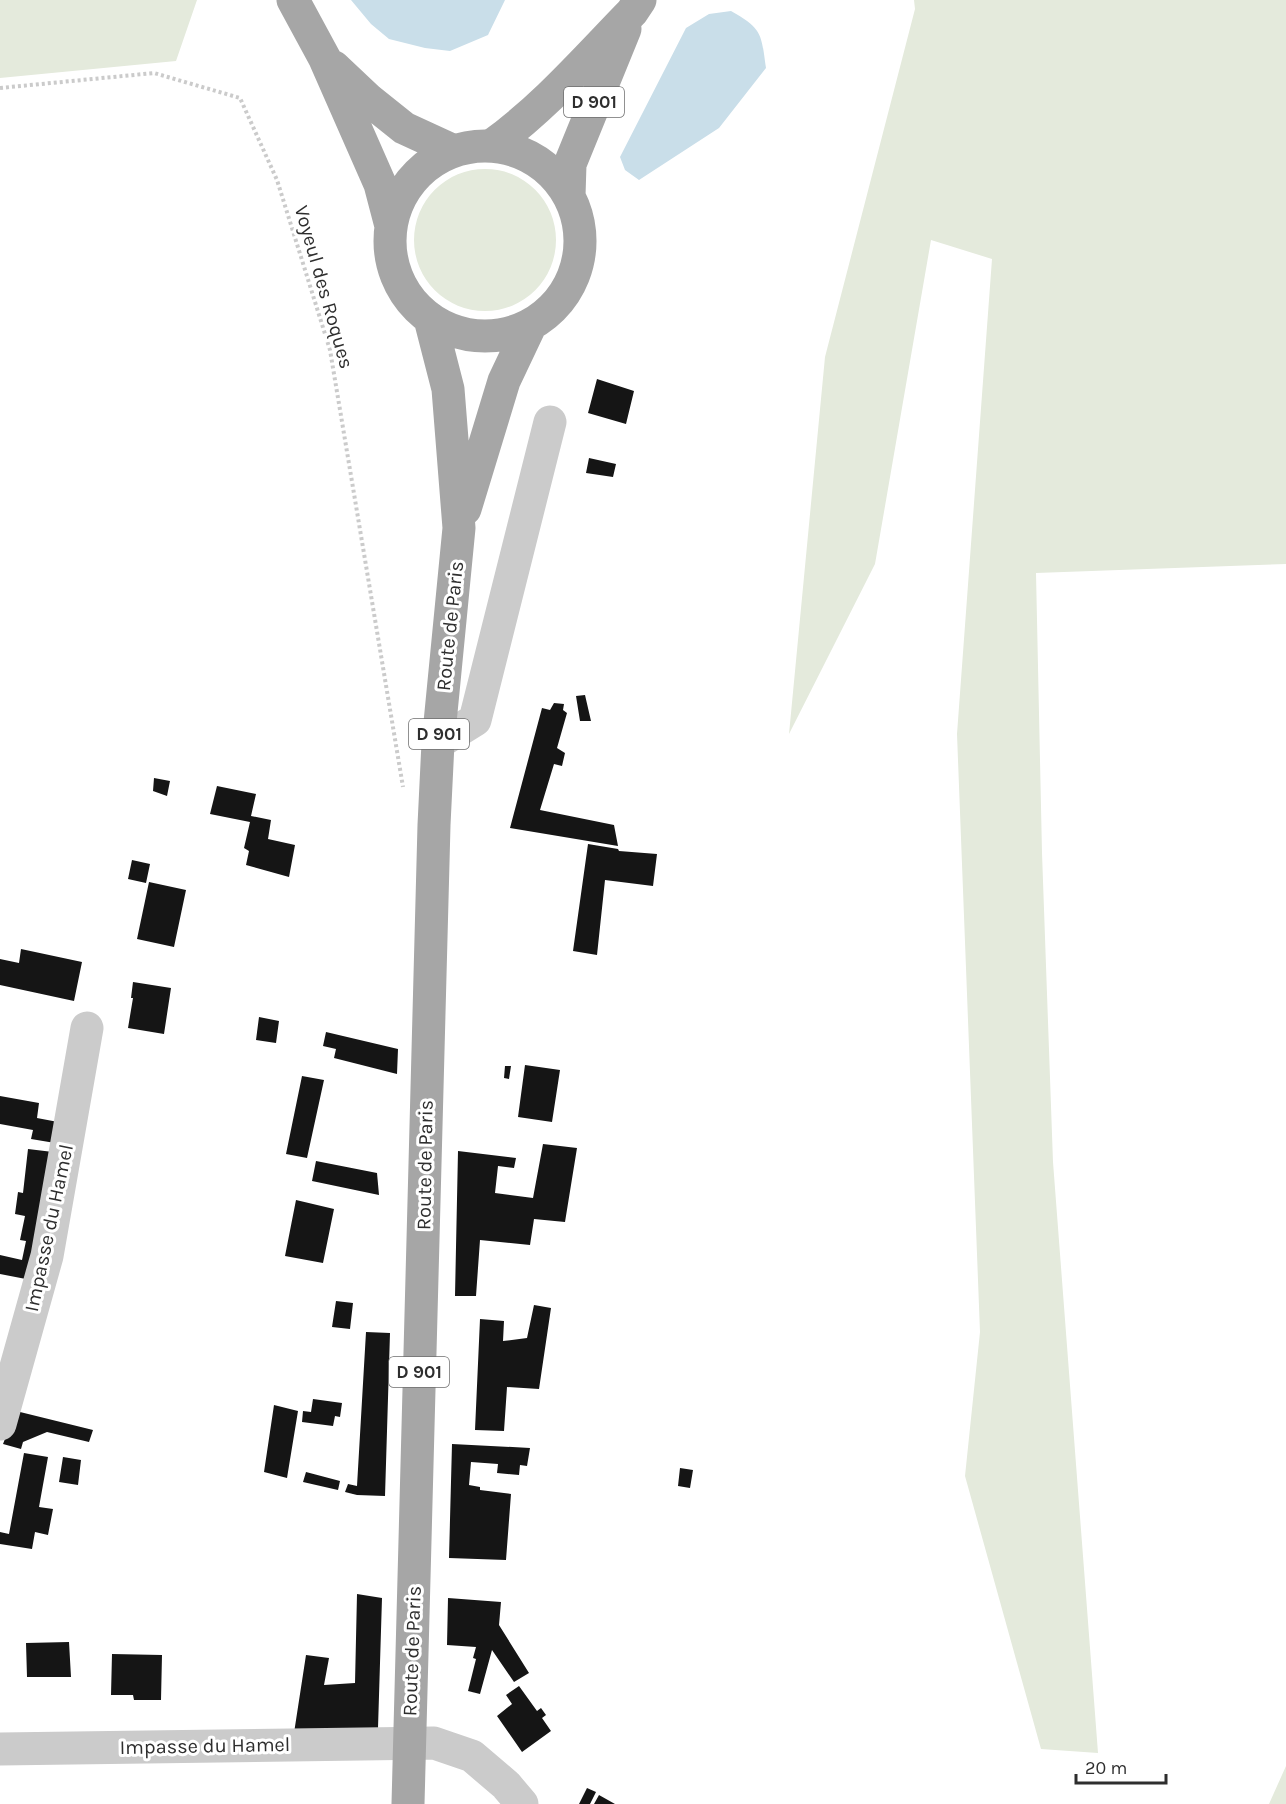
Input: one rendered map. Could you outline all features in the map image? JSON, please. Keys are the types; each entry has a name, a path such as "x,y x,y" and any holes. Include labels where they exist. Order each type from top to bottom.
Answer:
{"main road":[{"path":"293,0 325,59 380,184 391,226"},
{"name":"D 901","path":"491,146 520,125 636,6"},
{"name":"D 901","path":"568,196 570,164 636,6"},
{"path":"325,59 369,100 404,128 454,151"},
{"path":"491,146 514,151 536,161 555,177 568,196 577,219 580,244 576,268 566,290 550,310 531,324 506,334 480,336 454,331 430,319 414,305 402,288 393,268 390,247 391,226 398,201 412,179 431,162 454,151 491,146"},
{"name":"D 901","path":"430,319 448,389 459,528"},
{"name":"D 901","path":"459,528 504,381 531,324"},
{"name":"Route de Paris","path":"408,1804 430,940 438,743 459,528"}],"street":[{"path":"438,743 475,720 550,422"},
{"name":"Impasse du Hamel","path":"0,1424 47,1256 87,1028"},
{"name":"Impasse du Hamel","path":"0,1749 434,1743 472,1756 506,1785 522,1804"}],"path":[{"name":"Voyeul des Roques","path":"0,88 154,74 240,98 278,180 330,350 401,784 405,793"}],"shaded area":[{"path":"0,0 197,0 176,61 0,78"},
{"path":"914,0 1286,0 1286,564 1036,573 1042,853 1053,1162 1098,1753 1041,1749 965,1476 980,1332 957,734 992,259 931,240 875,564 789,734 825,357 915,9"},
{"path":"485,169 512,175 535,190 550,213 556,240 550,267 535,290 512,305 485,311 458,305 435,290 420,267 414,240 420,213 435,190 458,175"},
{"path":"1286,1766 1286,1804 1269,1804"}],"water":[{"path":"351,0 505,0 488,35 450,51 425,48 389,39 371,24"},
{"path":"731,11 749,23 759,34 766,68 719,128 639,180 625,170 620,157 686,28 709,14"}],"building":[{"path":"597,379 634,391 626,424 588,413"},
{"path":"589,458 616,464 613,477 586,473"},
{"path":"585,695 591,721 580,721 576,696"},
{"path":"554,703 564,704 563,710 567,713 557,748 565,753 562,766 554,764 540,810 614,825 618,846 510,828 542,708 550,710"},
{"path":"154,778 170,781 167,796 153,791"},
{"path":"217,786 256,794 251,816 271,820 268,839 295,845 289,877 246,865 249,851 244,848 250,822 210,814"},
{"path":"588,844 619,851 657,854 653,886 605,880 597,955 573,951"},
{"path":"132,860 150,864 146,883 128,879"},
{"path":"149,882 186,890 174,947 137,939"},
{"path":"21,949 82,962 74,1001 0,985 0,959 19,963"},
{"path":"133,982 171,988 164,1034 128,1028"},
{"path":"259,1017 279,1021 276,1043 256,1040"},
{"path":"326,1032 398,1049 397,1074 334,1058 336,1049 323,1046"},
{"path":"525,1065 560,1070 552,1122 518,1117"},
{"path":"505,1066 511,1066 509,1079 504,1078"},
{"path":"302,1076 324,1080 307,1158 286,1154"},
{"path":"0,1096 39,1103 37,1118 58,1122 55,1143 31,1139 33,1130 0,1124"},
{"path":"543,1144 577,1148 565,1222 534,1219 530,1245 480,1240 476,1296 455,1296 458,1151 516,1158 514,1168 498,1166 495,1193 533,1198"},
{"path":"28,1149 53,1152 31,1280 0,1274 0,1255 22,1260 26,1241 20,1240 25,1216 15,1214 18,1192 23,1193"},
{"path":"316,1161 377,1173 379,1195 312,1181"},
{"path":"296,1200 334,1209 323,1263 285,1256"},
{"path":"336,1301 353,1303 350,1329 332,1327"},
{"path":"534,1305 551,1308 539,1389 507,1387 504,1431 475,1430 480,1319 504,1321 503,1341 527,1338"},
{"path":"366,1332 390,1333 385,1496 345,1492 348,1484 357,1486"},
{"path":"313,1399 342,1403 340,1417 335,1416 333,1426 302,1422 303,1411 311,1412"},
{"path":"274,1405 298,1411 287,1478 264,1472"},
{"path":"16,1411 93,1430 89,1442 47,1432 23,1442 21,1449 3,1444"},
{"path":"452,1444 530,1448 527,1466 520,1465 519,1475 497,1473 498,1464 471,1462 469,1485 480,1487 480,1490 511,1494 506,1560 449,1558"},
{"path":"24,1453 48,1457 39,1507 53,1509 48,1535 35,1532 32,1549 0,1544 0,1532 9,1534"},
{"path":"63,1457 81,1460 78,1485 59,1482"},
{"path":"680,1468 693,1470 690,1488 678,1486"},
{"path":"306,1472 340,1481 338,1490 303,1482"},
{"path":"357,1594 382,1598 378,1728 294,1733 306,1655 329,1658 324,1685 355,1683"},
{"path":"448,1598 501,1602 499,1625 529,1673 514,1682 492,1650 480,1694 468,1691 476,1659 473,1658 476,1647 447,1645"},
{"path":"69,1642 71,1677 27,1677 26,1643"},
{"path":"112,1654 162,1655 161,1700 134,1700 133,1695 111,1695"},
{"path":"519,1686 537,1711 541,1708 546,1715 542,1718 551,1731 522,1752 497,1716 512,1704 506,1695"},
{"path":"587,1788 596,1792 590,1804 579,1804"},
{"path":"599,1795 615,1804 594,1804"}]}
